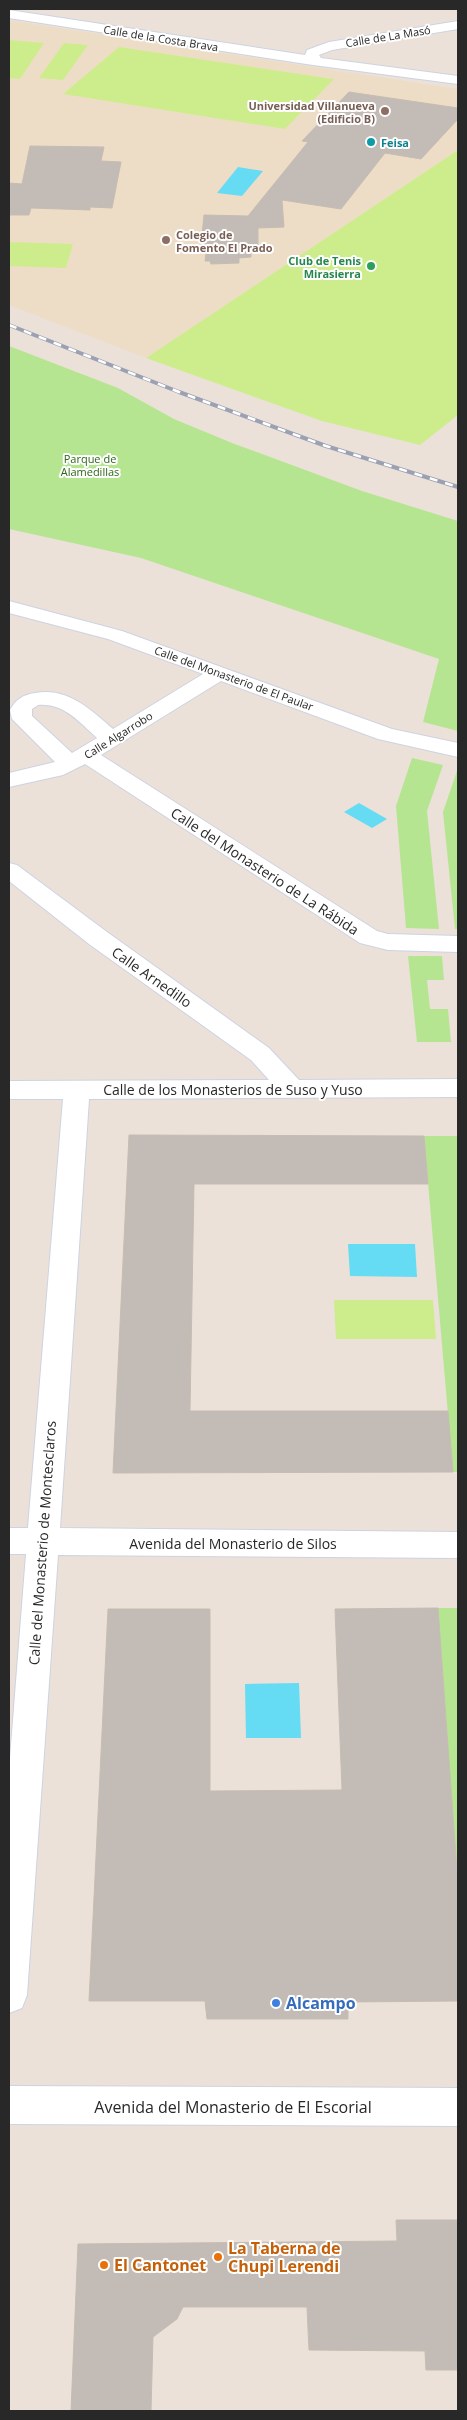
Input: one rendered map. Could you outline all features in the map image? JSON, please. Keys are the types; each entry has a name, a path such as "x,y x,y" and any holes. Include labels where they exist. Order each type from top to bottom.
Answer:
{"street":[{"name":"Calle de la Costa Brava","path":"19,9 254,44 316,55 340,65 458,80"},
{"name":"Calle de la Costa Brava","path":"9,14 316,55 343,49 458,75"},
{"name":"Calle de La Masó","path":"316,55 358,40 458,25"},
{"name":"Calle de La Masó","path":"362,53 386,44 458,33"},
{"path":"340,65 356,60 362,53"},
{"name":"Calle del Monasterio de El Paular","path":"9,607 115,635 386,734 458,750"},
{"name":"Calle Algarrobo","path":"9,780 55,770 78,759 220,673"},
{"name":"Calle del Monasterio de La Rábida","path":"110,738 66,701 50,698 31,700 21,708 20,713 23,719 78,759 369,937 388,942 458,944"},
{"name":"Calle Arnedillo","path":"9,870 98,938 260,1054 292,1088"},
{"name":"Calle de los Monasterios de Suso y Yuso","path":"9,1090 458,1088"},
{"name":"Calle del Monasterio de Montesclaros","path":"9,1995 76,1090"},
{"name":"Avenida del Monasterio de Silos","path":"9,1541 458,1544"},
{"name":"Avenida del Monasterio de El Escorial","path":"9,2105 458,2107"}],"shaded area":[{"name":"Colegio de Fomento El Prado","path":"9,20 458,89 458,150 146,358 9,305"}],"green space":[{"path":"9,40 44,43 20,79 9,78"},
{"path":"64,43 88,45 63,80 39,78"},
{"path":"119,47 334,79 285,129 63,94"},
{"name":"Club de Tenis Mirasierra","path":"458,150 458,415 420,445 322,421 146,358"},
{"path":"9,242 73,244 66,268 9,266"},
{"name":"Parque de Alamedillas","path":"9,346 118,388 174,419 232,443 362,491 458,521 458,731 423,722 439,659 141,558 9,529"},
{"path":"412,758 443,765 427,811 439,929 406,928 396,806"},
{"path":"458,768 458,929 455,929 443,812"},
{"path":"408,956 442,956 444,980 427,980 430,1009 448,1009 451,1042 417,1042"},
{"path":"424,1136 458,1136 458,1472 453,1472"},
{"path":"334,1300 433,1300 436,1339 336,1339"},
{"path":"438,1608 458,1608 458,1885"}],"water":[{"path":"238,167 263,171 242,196 217,193"},
{"path":"359,803 387,819 372,828 344,812"},
{"path":"348,1244 415,1244 417,1277 350,1276"},
{"path":"299,1683 301,1738 246,1738 245,1684"}],"building":[{"path":"349,92 458,108 458,119 421,159 385,153 341,209 282,200 284,227 258,228 258,246 251,246 251,257 239,258 239,263 211,264 210,261 205,261 207,245 201,245 204,215 248,216 308,142 302,141"},
{"path":"30,146 104,147 101,161 121,162 112,208 90,207 90,210 31,208 29,215 9,215 9,183 22,184"},
{"path":"129,1135 424,1136 428,1184 194,1184 190,1411 448,1411 453,1472 113,1473"},
{"path":"438,1608 458,1885 458,2001 348,2002 348,2019 207,2019 205,2001 89,2001 108,1609 210,1609 210,1791 342,1790 335,1609"},
{"path":"396,2220 458,2220 458,2370 426,2370 425,2351 309,2350 307,2307 183,2307 177,2319 153,2337 151,2411 71,2411 78,2244 397,2241"}],"railway":[{"path":"9,325 179,392 326,446 458,487"}],"place":[{"name":"Universidad Villanueva (Edificio B)","path":"385,111"},
{"name":"Feisa","path":"371,142"},
{"name":"Colegio de Fomento El Prado","path":"166,240"},
{"name":"Club de Tenis Mirasierra","path":"371,266"},
{"name":"Alcampo","path":"276,2003"},
{"name":"La Taberna de Chupi Lerendi","path":"218,2257"},
{"name":"El Cantonet","path":"104,2265"}]}
